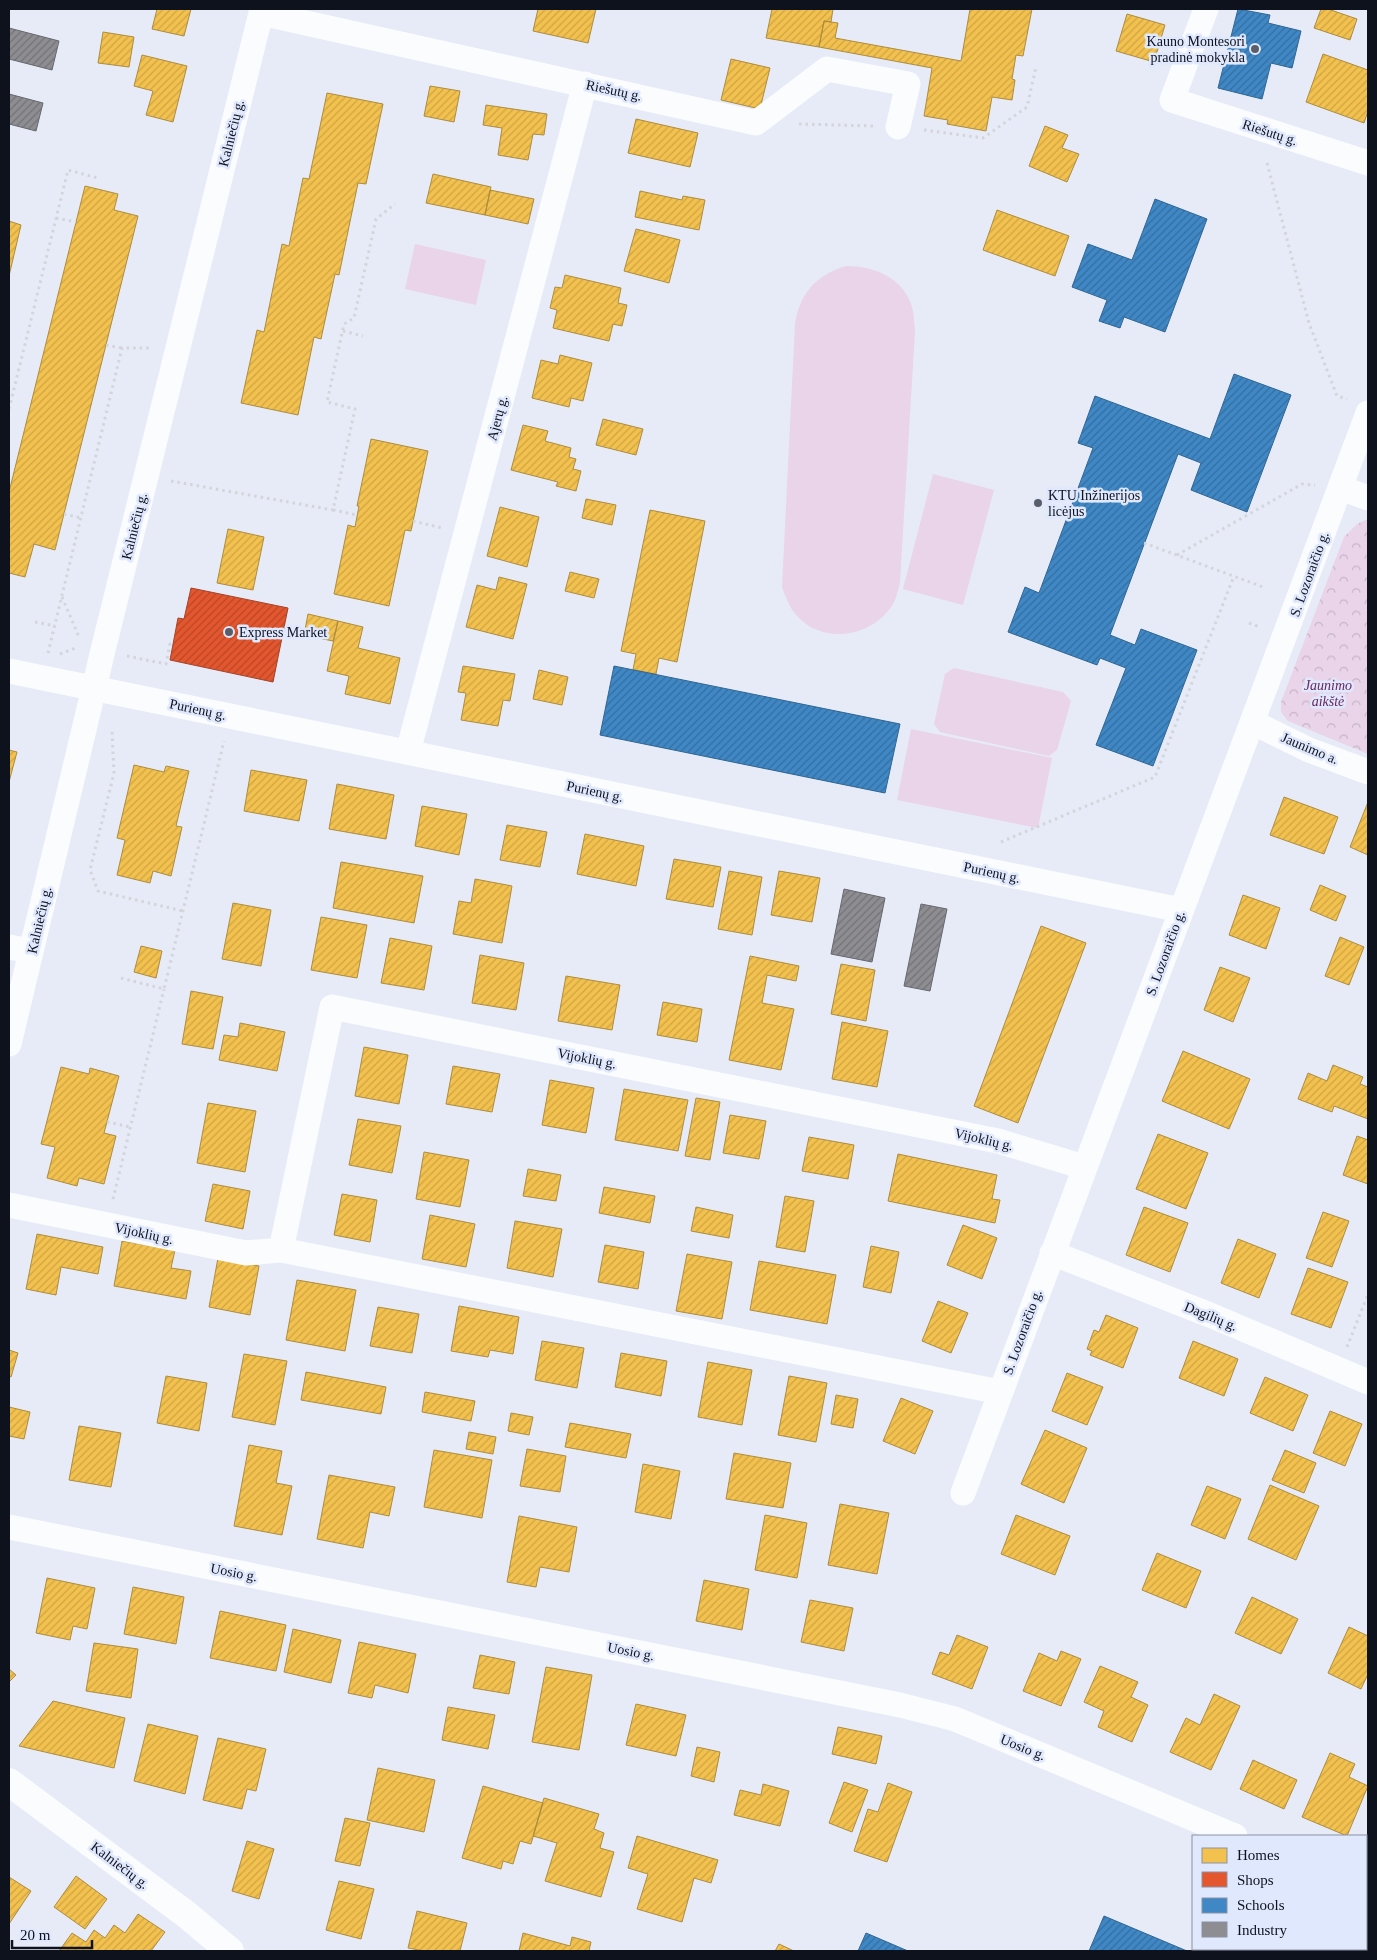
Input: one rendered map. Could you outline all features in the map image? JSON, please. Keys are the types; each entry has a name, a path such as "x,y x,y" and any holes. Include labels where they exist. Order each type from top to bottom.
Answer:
{"street":[{"name":"Riešutų g.","path":"1206,9 1172,100 1368,163"},
{"name":"Riešutų g.","path":"261,11 756,123 827,69 908,84 898,127"},
{"name":"Kalniečių g.","path":"9,1044 20,949 94,688 261,11"},
{"name":"Ajerų g.","path":"408,752 585,84"},
{"name":"S. Lozoraičio g.","path":"963,1493 1084,1167 1341,488 1360,407"},
{"path":"1341,488 1368,498"},
{"name":"Purienų g.","path":"9,671 1181,910"},
{"name":"Jaunimo a.","path":"1252,722 1309,750 1368,772"},
{"name":"Vijoklių g.","path":"281,1250 332,1007 998,1141 1084,1167"},
{"name":"Vijoklių g.","path":"9,1205 246,1253 281,1250 1000,1392"},
{"name":"Dagilių g.","path":"1052,1253 1339,1368 1368,1382"},
{"name":"Uosio g.","path":"9,1527 900,1705 955,1719 1233,1835"},
{"name":"Kalniečių g.","path":"9,1782 187,1915 230,1951"}],"path":[{"path":"1266,163 1309,323 1337,396 1360,407"},
{"path":"9,409 68,170 98,178"},
{"path":"333,510 356,409 327,402 344,324 354,318 376,219 395,204"},
{"path":"56,218 76,222"},
{"path":"343,331 363,336"},
{"path":"106,345 122,348 177,349"},
{"path":"62,596 82,646 47,659 62,596 122,348"},
{"path":"146,477 357,515"},
{"path":"1177,555 1302,484 1341,488"},
{"path":"64,514 81,518"},
{"path":"1144,543 1263,587"},
{"path":"1001,842 1155,777 1234,576"},
{"path":"35,622 55,626"},
{"path":"103,650 166,664 170,644 173,645"},
{"path":"107,1225 230,716"},
{"path":"112,728 114,773 90,870 98,891 183,911"},
{"path":"121,978 164,989"},
{"path":"107,1122 131,1127"},
{"path":"1339,1368 1368,1294"}],"green space":[{"path":"415,244 486,260 476,305 405,289"},
{"path":"846,266 877,271 895,281 908,297 913,310 915,331 898,592 891,607 871,625 860,631 834,634 810,626 799,618 791,607 782,587 797,313 805,294 818,280 826,274"},
{"path":"933,474 994,490 963,605 903,589"},
{"name":"Jaunimo aikštė","path":"1368,519 1368,754 1288,721 1281,712 1281,702 1344,537 1357,524"},
{"path":"954,668 1063,692 1071,701 1057,750 1049,756 940,732 934,724 945,674"},
{"path":"911,729 1052,758 1038,828 897,800"}],"building: Homes":[{"path":"157,9 191,9 184,36 152,29"},
{"path":"538,9 596,9 588,43 533,31"},
{"path":"772,9 833,9 831,22 824,21 819,47 766,38"},
{"path":"970,9 1032,9 1023,56 1016,55 1012,79 1015,80 1012,100 992,97 986,131 947,124 948,120 924,116 932,68 819,47 824,21 838,23 835,38 961,61"},
{"path":"1321,9 1328,9 1357,19 1350,40 1314,28"},
{"path":"1127,14 1165,25 1154,62 1116,51"},
{"path":"103,32 134,37 129,67 98,63"},
{"path":"1323,54 1368,70 1368,111 1364,123 1306,102"},
{"path":"142,55 187,66 173,122 146,115 153,91 134,86"},
{"path":"731,59 770,68 760,109 721,100"},
{"path":"430,86 460,91 454,122 424,116"},
{"path":"327,93 383,104 366,184 358,183 339,275 335,274 321,339 314,337 298,415 241,403 257,330 264,332 282,244 289,246 303,178 309,179"},
{"path":"486,105 547,114 544,135 533,134 528,160 498,155 502,128 483,125"},
{"path":"636,119 698,133 690,167 628,153"},
{"path":"1045,126 1068,135 1062,148 1079,154 1067,182 1029,166"},
{"path":"433,174 491,187 485,215 426,203"},
{"path":"85,186 118,194 114,210 138,216 55,550 34,544 25,577 9,573 9,492"},
{"path":"490,190 534,199 528,224 485,215"},
{"path":"640,191 682,200 683,196 705,200 699,230 635,217"},
{"path":"997,210 1069,236 1055,276 983,250"},
{"path":"9,221 21,225 9,276"},
{"path":"636,229 680,240 669,283 624,271"},
{"path":"565,275 621,288 618,303 627,305 622,326 613,324 609,341 553,328 557,310 550,308 555,287 562,288"},
{"path":"560,355 592,363 583,401 571,398 569,407 532,398 541,360 558,364"},
{"path":"603,419 643,429 636,455 596,445"},
{"path":"523,425 548,431 545,441 571,448 569,457 576,459 573,469 581,471 576,491 556,486 558,482 511,470"},
{"path":"371,439 428,451 411,531 405,530 389,606 334,594 348,525 355,527 359,506 357,506"},
{"path":"586,499 616,505 612,525 582,518"},
{"path":"500,507 539,517 527,567 487,556"},
{"path":"650,510 705,521 677,662 659,658 656,674 633,670 636,654 621,651"},
{"path":"228,529 264,537 253,590 217,583"},
{"path":"570,572 599,579 594,598 565,591"},
{"path":"499,577 527,584 513,639 466,627 477,585 496,590"},
{"path":"308,614 338,621 333,641 304,635"},
{"path":"338,621 363,627 358,648 400,658 390,704 345,694 349,676 327,671"},
{"path":"463,666 515,674 510,701 503,700 498,726 461,720 466,693 458,692"},
{"path":"539,670 568,677 562,705 533,699"},
{"path":"9,750 17,752 9,782"},
{"path":"134,765 164,772 166,766 189,771 176,826 182,827 171,876 153,871 150,883 117,875 125,840 117,838"},
{"path":"251,770 307,780 299,821 244,811"},
{"path":"337,784 394,795 386,839 329,829"},
{"path":"1284,797 1338,817 1324,854 1270,835"},
{"path":"1368,802 1368,855 1350,847"},
{"path":"422,806 467,814 459,855 415,846"},
{"path":"507,825 547,832 540,867 500,860"},
{"path":"585,834 644,846 636,886 577,874"},
{"path":"674,859 721,867 713,907 666,899"},
{"path":"341,862 423,876 414,923 333,908"},
{"path":"729,871 762,877 752,935 718,929"},
{"path":"779,871 820,878 812,922 771,915"},
{"path":"475,879 512,886 502,943 453,934 459,901 471,903"},
{"path":"1320,885 1346,896 1336,921 1310,910"},
{"path":"1243,895 1280,908 1266,949 1229,935"},
{"path":"233,903 271,910 261,966 222,959"},
{"path":"321,917 367,925 357,978 311,970"},
{"path":"1041,926 1086,943 1018,1123 974,1106"},
{"path":"1340,937 1364,947 1349,985 1325,976"},
{"path":"390,938 432,946 424,990 381,983"},
{"path":"141,946 162,951 156,978 134,972"},
{"path":"480,955 524,963 516,1010 472,1003"},
{"path":"750,956 799,966 796,981 767,975 762,1003 794,1009 781,1070 729,1060"},
{"path":"841,964 875,970 866,1021 831,1014"},
{"path":"1220,967 1250,978 1233,1022 1204,1010"},
{"path":"566,976 620,985 612,1030 558,1021"},
{"path":"191,991 223,997 213,1049 182,1044"},
{"path":"663,1002 702,1009 697,1042 657,1035"},
{"path":"842,1022 888,1031 877,1087 832,1079"},
{"path":"240,1023 285,1032 277,1071 219,1060 224,1035 238,1037"},
{"path":"364,1047 408,1055 399,1104 355,1096"},
{"path":"1183,1051 1250,1079 1229,1129 1162,1101"},
{"path":"1333,1065 1363,1077 1360,1084 1368,1087 1368,1119 1334,1106 1332,1112 1298,1099 1308,1073 1327,1081"},
{"path":"453,1066 500,1074 492,1112 446,1104"},
{"path":"61,1067 89,1074 90,1068 119,1076 104,1133 116,1136 104,1184 79,1178 77,1186 47,1178 55,1147 41,1144"},
{"path":"550,1080 594,1088 586,1133 542,1125"},
{"path":"624,1089 688,1100 678,1151 615,1140"},
{"path":"696,1098 720,1102 710,1160 685,1156"},
{"path":"208,1103 256,1111 245,1172 197,1163"},
{"path":"730,1115 766,1121 759,1159 723,1153"},
{"path":"358,1119 401,1126 392,1173 349,1165"},
{"path":"1158,1134 1208,1153 1186,1209 1136,1189"},
{"path":"1357,1136 1368,1140 1368,1184 1343,1175"},
{"path":"809,1137 854,1145 848,1179 802,1171"},
{"path":"424,1152 469,1160 460,1207 416,1199"},
{"path":"898,1154 997,1175 992,1199 1000,1200 995,1223 888,1201"},
{"path":"528,1169 561,1175 556,1201 523,1196"},
{"path":"213,1184 250,1191 243,1229 205,1221"},
{"path":"604,1187 655,1196 650,1223 599,1213"},
{"path":"342,1194 377,1200 370,1242 334,1235"},
{"path":"785,1196 814,1201 805,1252 776,1247"},
{"path":"696,1207 733,1215 729,1238 691,1231"},
{"path":"1144,1207 1188,1223 1170,1272 1126,1255"},
{"path":"1323,1212 1349,1221 1332,1267 1306,1258"},
{"path":"430,1215 475,1224 466,1267 422,1259"},
{"path":"515,1221 562,1229 553,1277 507,1268"},
{"path":"963,1225 997,1238 982,1279 947,1265"},
{"path":"37,1234 103,1247 98,1274 61,1267 56,1295 26,1289"},
{"path":"1238,1239 1276,1254 1259,1298 1221,1283"},
{"path":"122,1241 175,1250 171,1268 191,1271 186,1299 114,1286"},
{"path":"605,1245 644,1252 638,1289 598,1282"},
{"path":"871,1246 899,1252 891,1293 863,1287"},
{"path":"687,1254 732,1262 722,1319 676,1311"},
{"path":"218,1258 259,1266 250,1315 209,1307"},
{"path":"759,1261 836,1275 827,1324 750,1310"},
{"path":"1308,1268 1348,1282 1331,1328 1291,1314"},
{"path":"297,1280 356,1290 345,1351 286,1340"},
{"path":"938,1301 968,1313 951,1353 922,1341"},
{"path":"459,1306 519,1317 513,1354 490,1350 488,1357 451,1351"},
{"path":"378,1307 419,1314 412,1353 370,1346"},
{"path":"1106,1315 1138,1328 1123,1368 1090,1355 1092,1351 1087,1349 1094,1330 1099,1332"},
{"path":"542,1341 584,1348 577,1388 535,1380"},
{"path":"1193,1341 1238,1359 1224,1396 1179,1378"},
{"path":"9,1350 18,1353 11,1377 9,1376"},
{"path":"621,1353 667,1361 661,1396 615,1387"},
{"path":"244,1354 287,1361 275,1425 232,1417"},
{"path":"708,1362 752,1370 742,1425 698,1417"},
{"path":"306,1372 386,1387 381,1414 301,1400"},
{"path":"1067,1373 1103,1387 1087,1425 1052,1411"},
{"path":"166,1376 207,1383 199,1431 157,1423"},
{"path":"789,1376 827,1383 816,1442 778,1435"},
{"path":"1265,1377 1308,1395 1293,1431 1250,1413"},
{"path":"425,1392 475,1401 471,1421 422,1412"},
{"path":"836,1395 858,1399 853,1428 831,1424"},
{"path":"901,1398 933,1411 915,1454 883,1441"},
{"path":"9,1407 30,1412 24,1439 9,1436"},
{"path":"1330,1411 1362,1424 1345,1466 1313,1453"},
{"path":"511,1413 533,1417 529,1435 508,1431"},
{"path":"570,1423 631,1434 626,1458 565,1447"},
{"path":"79,1426 121,1433 111,1487 69,1480"},
{"path":"1045,1430 1087,1448 1064,1503 1021,1484"},
{"path":"469,1432 496,1437 493,1454 466,1449"},
{"path":"249,1445 282,1451 276,1483 292,1486 282,1535 234,1526"},
{"path":"527,1449 566,1456 560,1492 520,1486"},
{"path":"434,1450 492,1460 482,1518 424,1507"},
{"path":"1285,1450 1316,1463 1304,1493 1272,1480"},
{"path":"734,1453 791,1463 783,1508 726,1499"},
{"path":"643,1464 680,1471 671,1519 635,1512"},
{"path":"329,1475 395,1487 389,1516 370,1512 363,1548 317,1539"},
{"path":"1270,1485 1319,1506 1296,1560 1248,1539"},
{"path":"1207,1486 1241,1499 1225,1539 1191,1525"},
{"path":"840,1504 889,1513 877,1574 828,1565"},
{"path":"765,1515 807,1523 797,1578 755,1570"},
{"path":"1016,1515 1070,1536 1055,1575 1001,1554"},
{"path":"519,1516 577,1527 569,1572 540,1567 536,1587 507,1582"},
{"path":"1157,1553 1201,1571 1186,1608 1142,1590"},
{"path":"47,1578 95,1588 87,1629 73,1626 70,1640 36,1633"},
{"path":"704,1580 749,1589 742,1630 696,1621"},
{"path":"133,1587 184,1597 176,1644 124,1634"},
{"path":"1252,1597 1298,1619 1281,1654 1235,1633"},
{"path":"810,1600 853,1608 844,1651 801,1642"},
{"path":"220,1611 286,1625 276,1671 210,1658"},
{"path":"1349,1627 1368,1636 1368,1674 1361,1689 1328,1673"},
{"path":"293,1629 341,1640 331,1683 284,1672"},
{"path":"957,1635 988,1647 972,1689 932,1674 940,1652 949,1655"},
{"path":"359,1642 416,1654 408,1693 375,1685 372,1698 348,1693"},
{"path":"94,1643 138,1649 131,1698 86,1691"},
{"path":"1061,1651 1081,1659 1061,1706 1023,1691 1039,1653 1057,1661"},
{"path":"480,1655 515,1662 509,1694 473,1688"},
{"path":"1100,1666 1138,1682 1131,1697 1148,1705 1132,1742 1098,1727 1104,1711 1084,1702"},
{"path":"546,1667 592,1675 579,1750 532,1742"},
{"path":"9,1669 16,1675 9,1682"},
{"path":"1214,1694 1240,1706 1211,1770 1170,1752 1186,1718 1200,1725"},
{"path":"53,1701 125,1718 114,1768 19,1746"},
{"path":"636,1704 686,1715 676,1756 626,1745"},
{"path":"448,1707 495,1715 488,1749 442,1740"},
{"path":"148,1724 198,1736 185,1794 134,1781"},
{"path":"838,1727 882,1736 876,1764 832,1754"},
{"path":"218,1738 266,1749 256,1791 247,1789 242,1809 203,1800"},
{"path":"697,1747 720,1752 714,1782 691,1776"},
{"path":"1330,1753 1355,1764 1349,1777 1368,1786 1347,1835 1302,1817"},
{"path":"1253,1760 1297,1780 1284,1809 1240,1789"},
{"path":"378,1768 435,1780 424,1832 367,1820"},
{"path":"844,1782 868,1790 852,1832 829,1823"},
{"path":"888,1783 912,1792 887,1862 854,1851 868,1809 878,1812"},
{"path":"763,1784 789,1791 780,1826 734,1815 740,1790 761,1795"},
{"path":"483,1786 543,1803 531,1844 520,1841 513,1864 503,1861 501,1869 462,1858"},
{"path":"544,1798 599,1814 594,1829 604,1833 600,1848 614,1852 601,1897 545,1881 557,1843 533,1836"},
{"path":"345,1818 370,1823 360,1866 335,1861"},
{"path":"637,1836 718,1860 711,1883 694,1878 682,1922 637,1909 648,1874 628,1868"},
{"path":"247,1841 274,1849 259,1899 232,1891"},
{"path":"76,1876 107,1899 85,1929 54,1907"},
{"path":"9,1877 31,1891 9,1924"},
{"path":"339,1881 374,1889 361,1939 326,1930"},
{"path":"417,1911 467,1923 460,1951 424,1951 408,1948"},
{"path":"138,1914 165,1932 151,1951 59,1951 72,1933 86,1942 94,1930 105,1938 114,1925 125,1933"},
{"path":"523,1933 570,1946 572,1937 591,1942 589,1951 519,1951"},
{"path":"779,1944 794,1951 775,1951"}],"building: Shops":[{"name":"Express Market","path":"191,588 288,608 273,682 170,660 178,618 184,619"}],"building: Schools":[{"path":"1238,9 1270,15 1268,23 1301,31 1292,68 1271,63 1262,99 1218,88"},
{"path":"1155,199 1207,219 1165,332 1124,317 1120,328 1099,321 1107,300 1072,287 1088,244 1132,260"},
{"path":"1234,374 1291,395 1247,512 1191,490 1201,463 1178,454 1110,635 1135,645 1141,629 1197,650 1153,766 1096,745 1126,668 1100,658 1097,665 1008,632 1025,587 1039,593 1093,448 1078,443 1095,396 1210,439"},
{"path":"614,666 900,724 885,793 600,735"},
{"path":"1104,1916 1187,1951 1089,1951"},
{"path":"866,1933 908,1951 858,1951"}],"building: Industry":[{"path":"9,28 59,41 52,70 9,59"},
{"path":"9,94 43,103 36,131 9,124"},
{"path":"844,889 885,898 872,962 831,954"},
{"path":"921,904 947,909 930,991 904,986"}],"place":[{"name":"Kauno Montesori pradinė mokykla","path":"1255,49"},
{"name":"KTU Inžinerijos licėjus","path":"1038,503"},
{"name":"Express Market","path":"229,632"}]}
